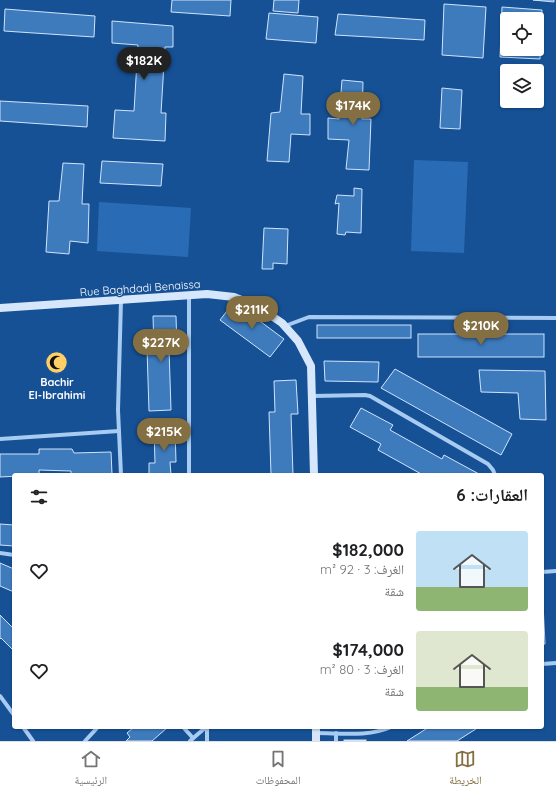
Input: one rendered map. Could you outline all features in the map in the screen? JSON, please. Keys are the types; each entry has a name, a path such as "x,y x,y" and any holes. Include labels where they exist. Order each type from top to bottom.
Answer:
{"street":[{"name":"Rue Baghdadi Benaissa","path":"0,308 207,294 234,297 257,306 284,326 298,341 311,366 314,473"},
{"path":"189,295 189,473"},
{"path":"121,300 118,410 121,473"},
{"path":"284,326 309,317 556,318"},
{"path":"313,396 370,396 488,464 494,473"},
{"path":"0,439 119,431"},
{"path":"0,553 12,556"},
{"path":"544,572 556,571"},
{"path":"544,664 556,663"},
{"path":"0,696 12,712"},
{"path":"24,729 33,741"},
{"path":"85,741 96,729"},
{"path":"184,729 191,740 204,729"},
{"path":"206,729 206,741"},
{"path":"316,734 368,733 387,729"},
{"path":"336,733 336,741"}],"shaded area":[{"path":"414,160 468,162 464,253 411,251"},
{"path":"99,202 191,208 188,257 97,251"}],"building":[{"path":"172,0 231,0 230,16 171,12"},
{"path":"274,0 299,0 298,13 273,11"},
{"path":"533,0 554,0 554,2"},
{"path":"444,4 486,7 483,58 442,55"},
{"path":"502,7 542,10 542,12 502,12"},
{"path":"5,9 95,16 94,37 4,31"},
{"path":"269,13 318,17 316,43 266,39"},
{"path":"338,14 425,20 424,40 335,35"},
{"path":"112,21 173,26 173,47 165,47 161,113 166,113 165,141 113,138 115,110 134,111 138,45 112,43"},
{"path":"500,56 540,56 540,59 500,57"},
{"path":"284,74 303,76 301,114 310,114 310,135 291,134 289,162 267,161 271,113 280,112"},
{"path":"342,80 363,82 362,119 371,119 369,170 346,169 349,140 328,139 328,118 339,119"},
{"path":"442,88 462,90 460,129 440,128"},
{"path":"0,101 88,106 87,127 0,121"},
{"path":"102,161 163,164 161,186 100,183"},
{"path":"63,163 84,164 82,204 89,204 88,243 70,241 69,254 46,252 49,201 59,201"},
{"path":"354,188 362,189 361,233 346,232 345,235 337,234 339,203 335,204 337,195 354,196"},
{"path":"264,228 288,229 287,264 273,263 273,269 262,269"},
{"path":"234,302 284,339 270,357 220,320"},
{"path":"153,316 176,316 177,349 169,349 171,410 149,411 147,349 154,349"},
{"path":"317,325 411,325 411,338 317,338"},
{"path":"418,334 544,334 544,357 418,357"},
{"path":"324,361 379,362 378,382 325,381"},
{"path":"395,369 512,434 501,455 381,388"},
{"path":"479,370 545,371 546,420 520,419 518,393 481,392"},
{"path":"296,380 298,414 291,414 293,473 271,473 269,412 275,412 274,381"},
{"path":"361,408 393,425 390,430 442,459 444,455 477,473 419,473 378,450 381,444 350,427"},
{"path":"154,429 175,429 176,462 170,462 171,473 149,473 149,463 155,463"},
{"path":"39,449 72,449 74,453 111,452 112,473 71,473 71,471 39,470 39,473 12,473 12,476 0,477 0,454 39,454"},
{"path":"0,524 12,525 12,546 0,545"},
{"path":"0,563 12,568 12,591 0,586"},
{"path":"0,615 12,627 12,649 1,638 0,639"},
{"path":"544,624 545,644 544,644"},
{"path":"132,729 166,729 152,741 126,741 130,737 127,733"},
{"path":"426,729 476,729 457,741 407,741"},
{"path":"366,740 366,741 344,741"}],"place":[{"name":"Bachir El-Ibrahimi","path":"57,362"}]}
